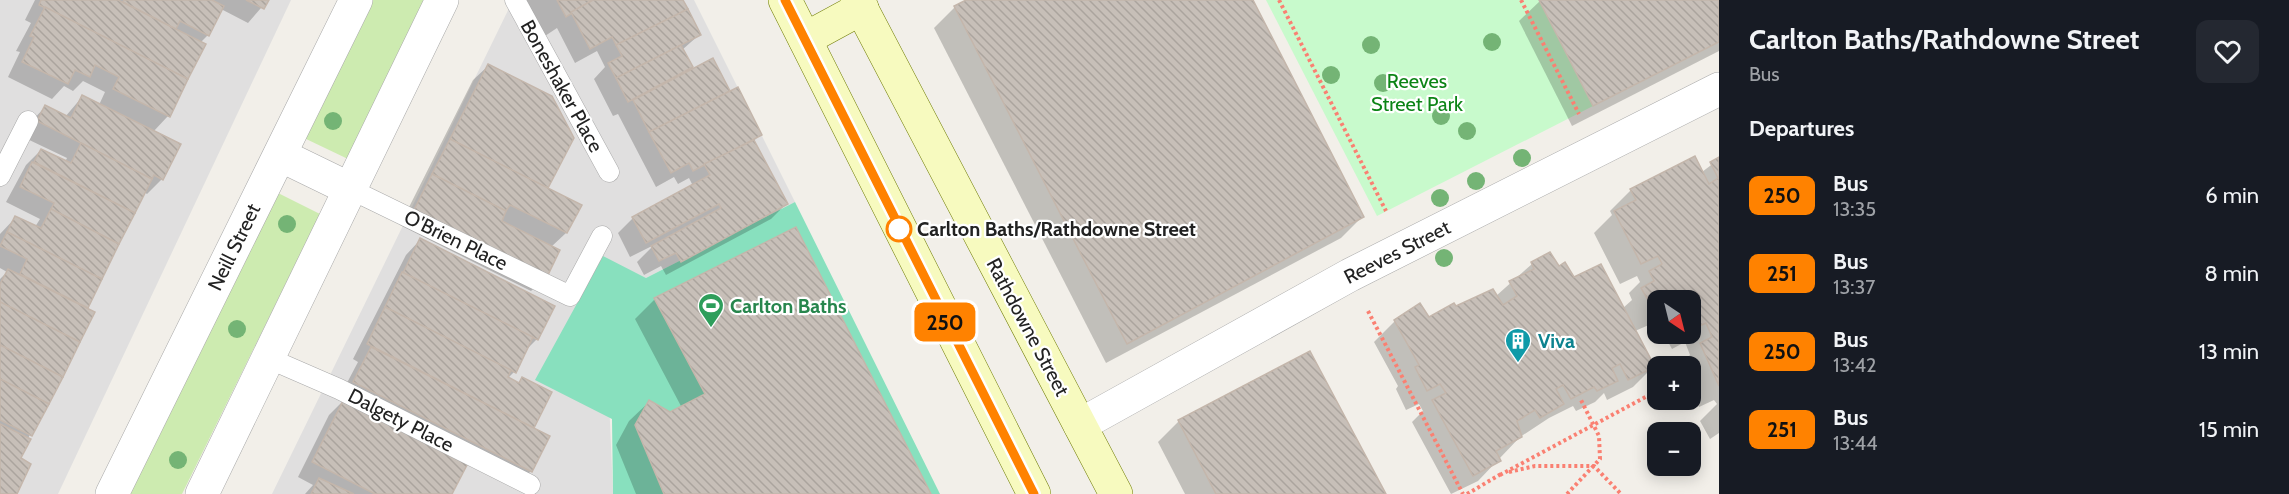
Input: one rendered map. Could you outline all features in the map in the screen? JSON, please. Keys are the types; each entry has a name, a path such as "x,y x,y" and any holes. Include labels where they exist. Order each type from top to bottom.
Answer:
{"main road":[{"path":"785,0 1034,494"},
{"path":"805,39 866,3"},
{"name":"Rathdowne Street","path":"866,3 1116,494"}],"street":[{"name":"Neill Street","path":"112,494 356,0"},
{"path":"202,494 270,359 442,0"},
{"name":"Reeves Street","path":"1080,425 1350,275 1719,89"},
{"name":"O'Brien Place","path":"280,155 352,190"}],"lane":[{"name":"Boneshaker Place","path":"515,0 609,172"},
{"path":"0,176 28,121"},
{"name":"O'Brien Place","path":"352,190 570,296 602,236"},
{"name":"Dalgety Place","path":"270,359 339,388 530,485"}],"path":[{"path":"1279,0 1404,248"},
{"path":"1521,0 1598,150"},
{"path":"1350,275 1465,494 1647,396"},
{"path":"1567,494 1600,459 1599,436 1581,400"},
{"path":"1500,475 1535,466 1594,466 1621,494"}],"shaded area":[{"path":"0,0 291,0 58,494 0,494"},
{"path":"513,0 694,0 795,202 646,278 603,257 613,494 272,494"}],"green space":[{"path":"370,0 424,0 348,159 304,138"},
{"name":"Reeves Street Park","path":"1266,0 1539,0 1593,106 1377,216"},
{"path":"276,192 320,214 182,494 127,494"},
{"name":"Carlton Baths","path":"795,202 940,494 613,494 612,419 535,380 603,256 646,278"}],"building":[{"path":"41,0 118,0 206,44 188,79 39,5"},
{"path":"124,0 212,0 224,6 209,36 180,21 176,29 123,2"},
{"path":"246,0 269,0 264,9"},
{"path":"557,0 593,0 566,17"},
{"path":"593,0 683,0 688,9 616,45 612,37 590,49 571,12"},
{"path":"966,0 1253,0 1364,217 1127,344 954,6"},
{"path":"1539,0 1719,0 1719,42 1593,106"},
{"path":"45,7 188,79 170,117 113,89 119,77 95,65 90,77 75,70 68,84 22,62 34,37 30,36"},
{"path":"688,9 701,35 616,78 608,63 622,56 616,45"},
{"path":"681,45 693,67 628,102 616,78"},
{"path":"713,58 730,91 649,132 633,100"},
{"path":"488,64 552,96 574,138 548,188 450,139"},
{"path":"738,87 762,135 693,171 689,163 671,173 649,132"},
{"path":"82,95 181,144 163,180 154,175 152,179 37,121 45,105 71,118"},
{"path":"450,139 582,205 567,233 510,205 506,211 432,174"},
{"path":"754,140 788,204 681,262 676,253 659,261 651,246 721,208 719,204 646,243 632,217 710,175 704,164"},
{"path":"81,143 152,179 135,213 34,162 41,149 71,163"},
{"path":"1695,156 1709,184 1718,178 1710,162 1719,157 1719,386 1700,344 1712,337 1706,323 1701,325 1701,290 1647,290 1647,298 1641,288 1654,281 1649,271 1662,264 1658,256 1641,264 1614,211 1636,200 1630,189"},
{"path":"32,162 135,213 119,244 51,209 54,203 20,187"},
{"path":"432,174 506,211 502,221 560,250 547,277 414,210"},
{"path":"51,209 119,244 102,279 7,232 15,216 41,228"},
{"name":"Carlton Baths","path":"796,227 931,494 664,494 635,425 649,400 670,412 705,394 654,298"},
{"path":"7,232 102,279 88,308 20,274 27,259 0,246"},
{"path":"420,238 555,306 538,340 403,273"},
{"name":"Viva","path":"1550,252 1559,266 1565,262 1574,277 1601,264 1649,356 1647,356 1647,371 1628,380 1620,364 1612,368 1618,381 1597,391 1594,387 1571,399 1563,385 1556,389 1564,404 1540,418 1535,410 1517,421 1522,437 1496,451 1501,461 1473,476 1432,400 1446,393 1440,384 1427,391 1415,367 1419,365 1394,320 1420,303 1429,317 1454,303 1456,306 1493,289 1503,305 1517,296 1509,281 1534,269 1531,262"},
{"path":"8,269 95,312 80,342 0,302 0,284"},
{"path":"402,272 533,337 516,373 385,307"},
{"path":"0,302 80,342 63,377 0,345"},
{"path":"385,307 511,370 508,377 519,383 522,377 552,392 534,428 367,344"},
{"path":"0,345 63,377 49,404 0,379"},
{"path":"371,347 550,436 532,472 353,382"},
{"path":"1310,351 1386,494 1216,494 1178,420"},
{"path":"0,379 49,404 32,436 0,420"},
{"path":"344,399 469,461 452,494 375,494 312,462"},
{"path":"0,424 31,439 21,458 31,464 17,494 0,494"},
{"path":"319,478 354,494 311,494"}],"bus line":[{"name":"250","path":"785,0 1034,494"}],"place":[{"name":"Carlton Baths/Rathdowne Street","path":"899,229"},
{"name":"Carlton Baths","path":"711,329"},
{"name":"Viva","path":"1518,364"}]}
